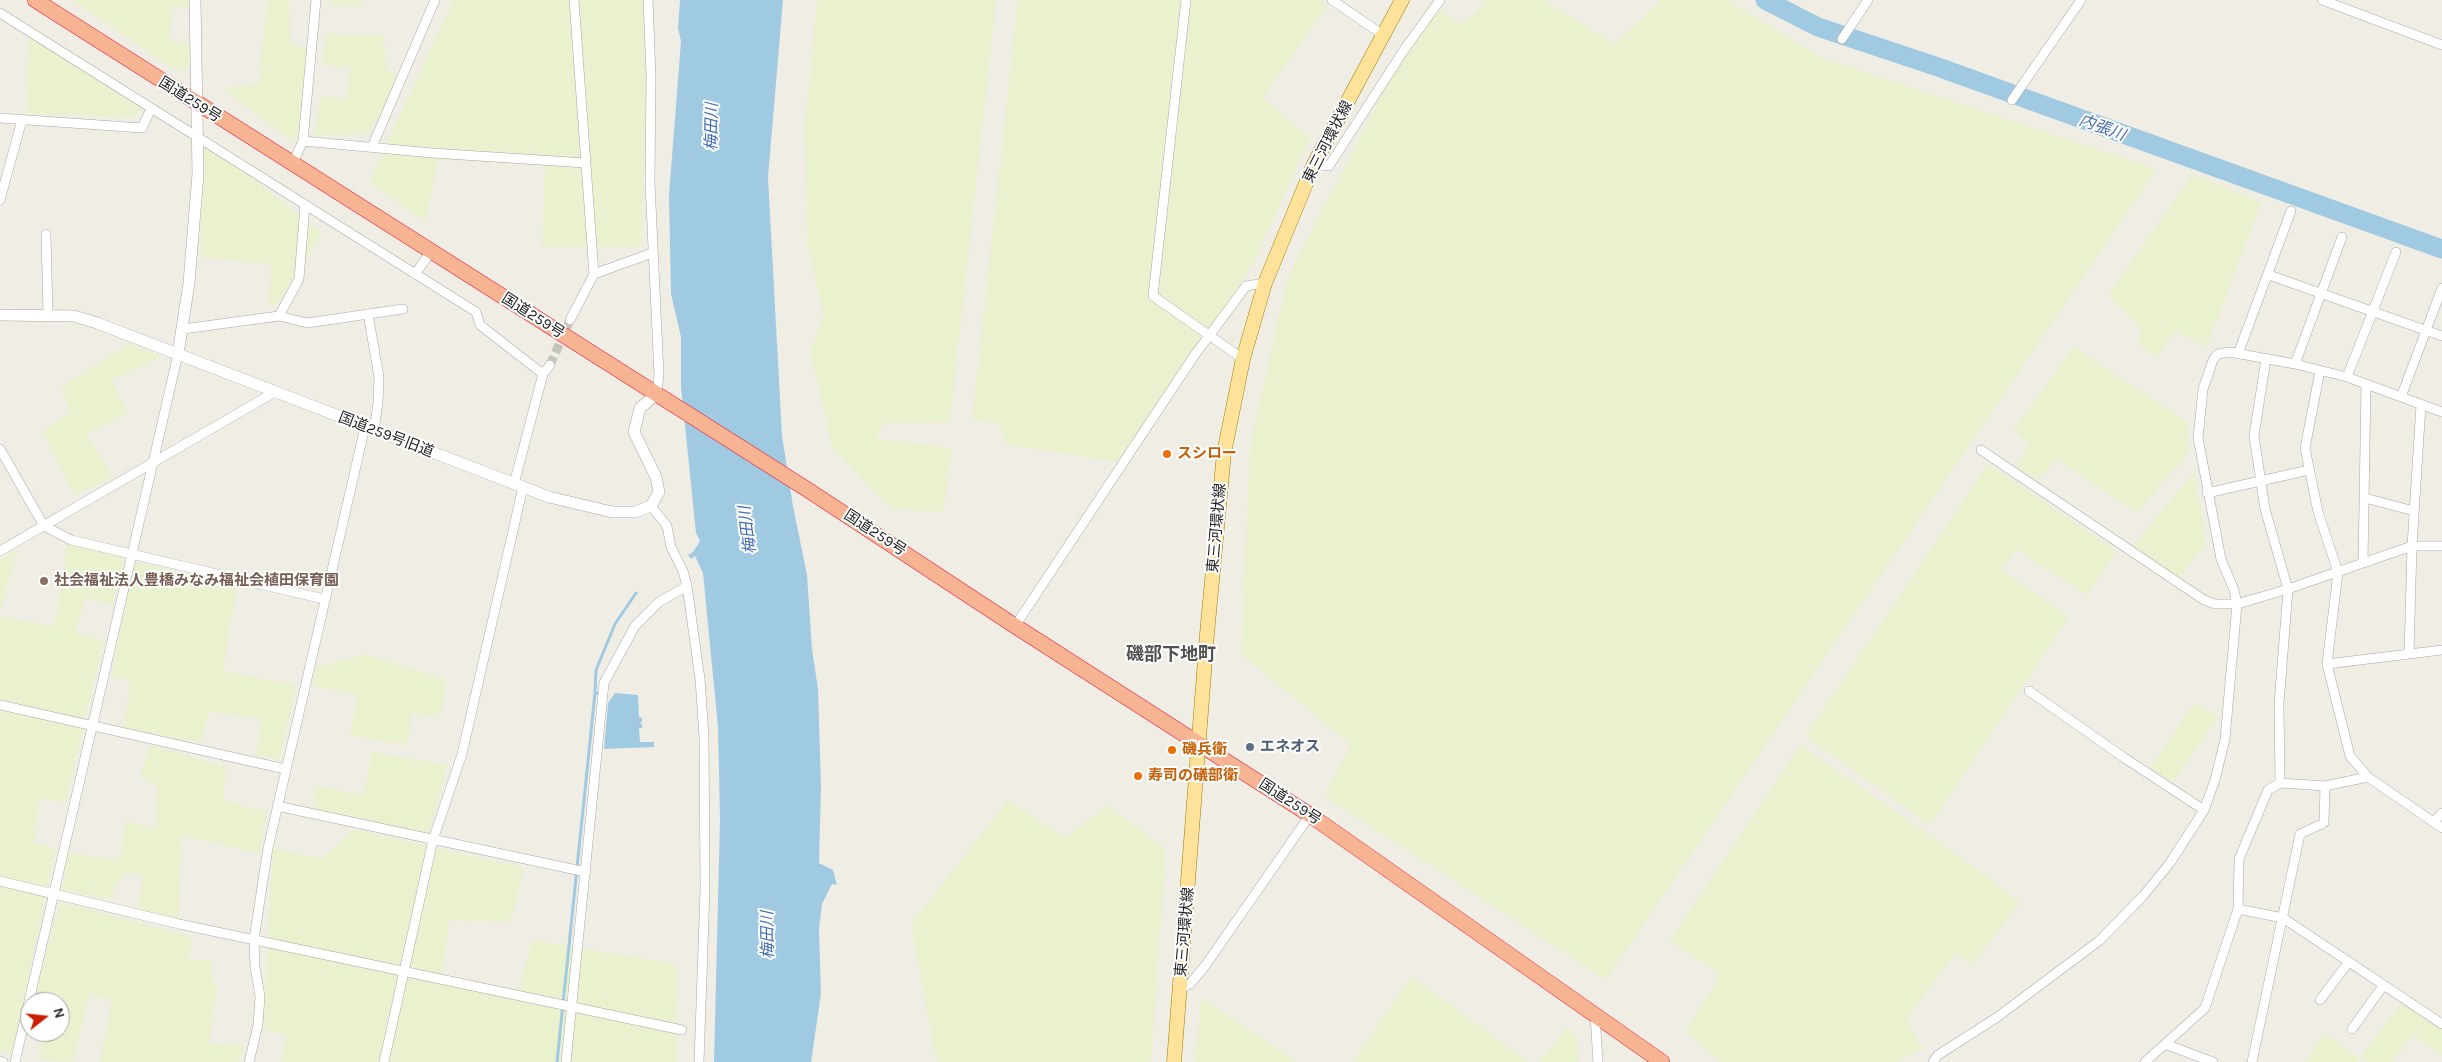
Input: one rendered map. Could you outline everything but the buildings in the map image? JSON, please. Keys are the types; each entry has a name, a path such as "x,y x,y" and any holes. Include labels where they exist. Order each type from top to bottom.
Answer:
{"highway":[{"name":"国道259号","path":"22,0 73,26"},
{"name":"国道259号","path":"35,0 73,26 808,490 1015,626 1310,815 1595,1013 1662,1062"}],"main road":[{"name":"東三河環状線","path":"1174,1062 1224,453 1243,359 1265,284 1314,164 1402,0"}],"street":[{"path":"15,1062 183,329 189,283 198,174 196,135 196,0"},
{"path":"292,164 303,141 316,0"},
{"path":"372,147 435,0"},
{"path":"570,320 594,274 574,0"},
{"path":"648,0 652,253 659,375 657,394 640,408 634,432 656,477 659,492 651,506 667,526 672,547 687,586 700,679 704,737 705,889 699,1062"},
{"path":"1186,0 1153,296 1243,359"},
{"path":"1332,0 1383,36"},
{"path":"1314,164 1329,166 1404,50 1440,0"},
{"path":"1842,39 1868,0"},
{"path":"2012,100 2081,0"},
{"path":"2322,0 2442,45"},
{"path":"0,13 476,312 480,325 543,374"},
{"path":"0,118 142,128 151,109"},
{"path":"0,200 22,120"},
{"path":"303,141 586,163"},
{"path":"279,316 299,279 305,205"},
{"path":"2238,354 2269,275 2291,211"},
{"path":"46,234 48,315"},
{"path":"2295,364 2342,237"},
{"path":"415,274 431,252"},
{"path":"2347,377 2396,252"},
{"path":"594,274 652,253"},
{"path":"2269,275 2442,336"},
{"path":"1015,626 1194,356 1210,337 1246,286 1265,284"},
{"path":"2401,397 2442,288"},
{"path":"183,329 279,316 307,323 403,309"},
{"path":"249,1062 258,1025 260,996 254,967 254,939 268,848 324,600 369,429 378,402 379,377 368,314"},
{"name":"国道259号旧道","path":"0,315 74,316 97,323 549,497 612,512 635,512 651,506"},
{"path":"1933,1062 1938,1055 1996,1018 2099,941 2142,896 2170,863 2204,810 2215,780 2225,739 2236,604 2234,590 2221,560 2198,438 2204,389 2213,360 2218,354 2230,352 2295,364 2347,377 2442,412"},
{"path":"2266,359 2254,436 2265,509 2288,589 2279,704 2280,783"},
{"path":"384,1062 433,840 462,754 543,374 550,365"},
{"path":"2320,371 2306,448 2318,512 2338,572 2328,664 2350,756 2368,777 2442,828"},
{"path":"2363,563 2366,384"},
{"path":"0,551 275,392"},
{"path":"2409,654 2412,546 2421,404"},
{"path":"0,449 44,526 71,540 324,600"},
{"path":"1981,450 2204,600 2226,606 2288,589 2412,546 2442,546"},
{"path":"2207,493 2309,470"},
{"path":"2365,498 2414,511"},
{"path":"566,1062 604,683 635,626 659,602 687,586"},
{"path":"2328,664 2442,650"},
{"path":"2029,691 2123,757 2204,810"},
{"path":"0,705 285,769"},
{"path":"2145,1062 2205,1008 2238,909 2238,859 2268,790 2280,783 2325,786 2368,777"},
{"path":"2252,1062 2300,834 2324,823 2325,786"},
{"path":"278,806 584,872"},
{"path":"2434,822 2442,813"},
{"path":"1180,990 1190,984 1205,966 1310,815"},
{"path":"0,881 179,924 558,1006 682,1030"},
{"path":"2238,909 2283,918 2442,1024"},
{"path":"2320,1000 2348,963"},
{"path":"2352,1029 2384,986"},
{"path":"1595,1013 1598,1062"},
{"path":"2165,1044 2212,1062"}],"green space":[{"path":"72,0 194,0 193,7 172,7 169,41 190,44 188,70 172,68"},
{"path":"267,0 289,0 291,44 308,49 308,105 294,142 223,89 259,83"},
{"path":"328,0 362,0 362,5 327,5"},
{"path":"453,0 653,0 641,247 542,247 545,164 438,160 425,222 369,182"},
{"path":"817,0 996,0 950,422 883,424 876,439 952,448 943,512 893,509 871,489 832,446 810,349 824,316 808,249 805,125"},
{"path":"1018,0 1319,0 1327,6 1263,98 1310,138 1251,268 1118,462 1005,444 997,422 972,420"},
{"path":"1482,0 1544,0 1615,44 1661,0 1727,0 1823,58 2157,169 1606,980 1324,796 1351,745 1241,654 1250,446 1288,277 1428,4 1463,24 1485,3"},
{"path":"29,34 143,105 136,117 27,114"},
{"path":"327,34 384,35 386,71 402,75 369,133 315,136 321,96 347,99 350,68 321,64"},
{"path":"202,139 322,233 276,305 269,306 271,264 201,257"},
{"path":"2193,174 2261,203 2207,347 2175,331 2157,358 2137,342 2142,330 2108,295"},
{"path":"129,344 162,357 111,380 128,413 86,434 113,477 74,495 43,431 70,412 61,387"},
{"path":"2074,347 2186,421 2189,452 2137,513 2057,459 2039,480 2017,468 2029,445 2013,430"},
{"path":"1988,464 2117,551 2087,595 2017,550 2001,569 2069,617 1930,825 1805,736"},
{"path":"2194,472 2206,543 2179,578 2134,545"},
{"path":"68,542 124,558 113,605 84,598 76,632 104,641 65,803 40,798 34,842 56,849 25,992 20,992 20,1017 12,1054 0,1051 0,616 54,627"},
{"path":"16,550 0,614 0,559"},
{"path":"134,562 237,584 223,671 297,685 279,760 257,755 261,719 209,712 201,743 124,728 130,681 111,676"},
{"path":"365,654 447,680 440,717 412,714 407,745 350,735 358,696 312,685 316,668"},
{"path":"2195,702 2218,717 2173,783 2150,768"},
{"path":"150,745 225,767 224,801 266,811 260,854 181,835 178,920 138,911 143,875 123,873 110,899 62,890 68,853 119,860 126,820 156,829 158,787 140,776"},
{"path":"1800,745 1958,855 2020,902 1972,965 1955,954 1907,1019 1923,1049 1896,1062 1722,1062 1685,1032 1721,974 1669,941"},
{"path":"372,752 447,765 429,834 313,810 315,786 364,795"},
{"path":"1008,800 1066,838 1107,805 1166,849 1151,1062 938,1062 935,1055 911,924"},
{"path":"353,829 524,868 511,922 449,920 443,975 518,993 532,940 676,964 677,1062 281,1062 286,1035 263,1028 273,848 322,859"},
{"path":"61,902 192,937 189,959 212,961 212,981 217,988 209,1043 245,1046 239,1062 100,1062 112,1000 90,994 72,1062 39,1059 42,1042 70,1042 70,992 34,992"},
{"path":"1411,976 1529,1062 1353,1062"},
{"path":"1201,998 1298,1062 1195,1062"},
{"path":"2403,1002 2426,1017 2392,1062 2368,1062 2360,1057"},
{"path":"2427,1017 2442,1027 2442,1055 2413,1036"},
{"path":"1567,1028 1576,1036 1578,1062 1539,1062"},
{"path":"2324,1034 2359,1058 2356,1062 2305,1062"}],"water":[{"name":"梅田川","path":"680,0 783,0 768,177 782,436 793,506 807,575 812,649 818,689 821,786 819,863 833,870 837,885 832,884 822,904 819,929 821,994 811,1062 714,1062 720,819 718,727 703,573 695,556 691,559 688,555 693,552 700,541 696,533 681,387 681,337 671,294 669,195 681,41 678,28"},
{"path":"615,693 638,695 639,717 642,718 642,722 639,723 642,724 642,728 639,728 640,742 654,742 654,747 604,749 608,703"}],"waterway":[{"name":"内張川","path":"1765,0 1818,27 1938,67 2442,249"},
{"path":"595,693 596,670 615,624 636,593"},
{"path":"557,1062 595,693 597,693"}],"tunnel":[{"path":"550,365 570,320"}],"place":[{"name":"スシロー","path":"1167,454"},
{"name":"社会福祉法人豊橋みなみ福祉会植田保育園","path":"44,581"},
{"name":"エネオス","path":"1250,747"},
{"name":"磯兵衛","path":"1172,750"},
{"name":"寿司の礒部衛","path":"1138,776"}],"district":[{"name":"磯部下地町","path":"1171,655"}]}
